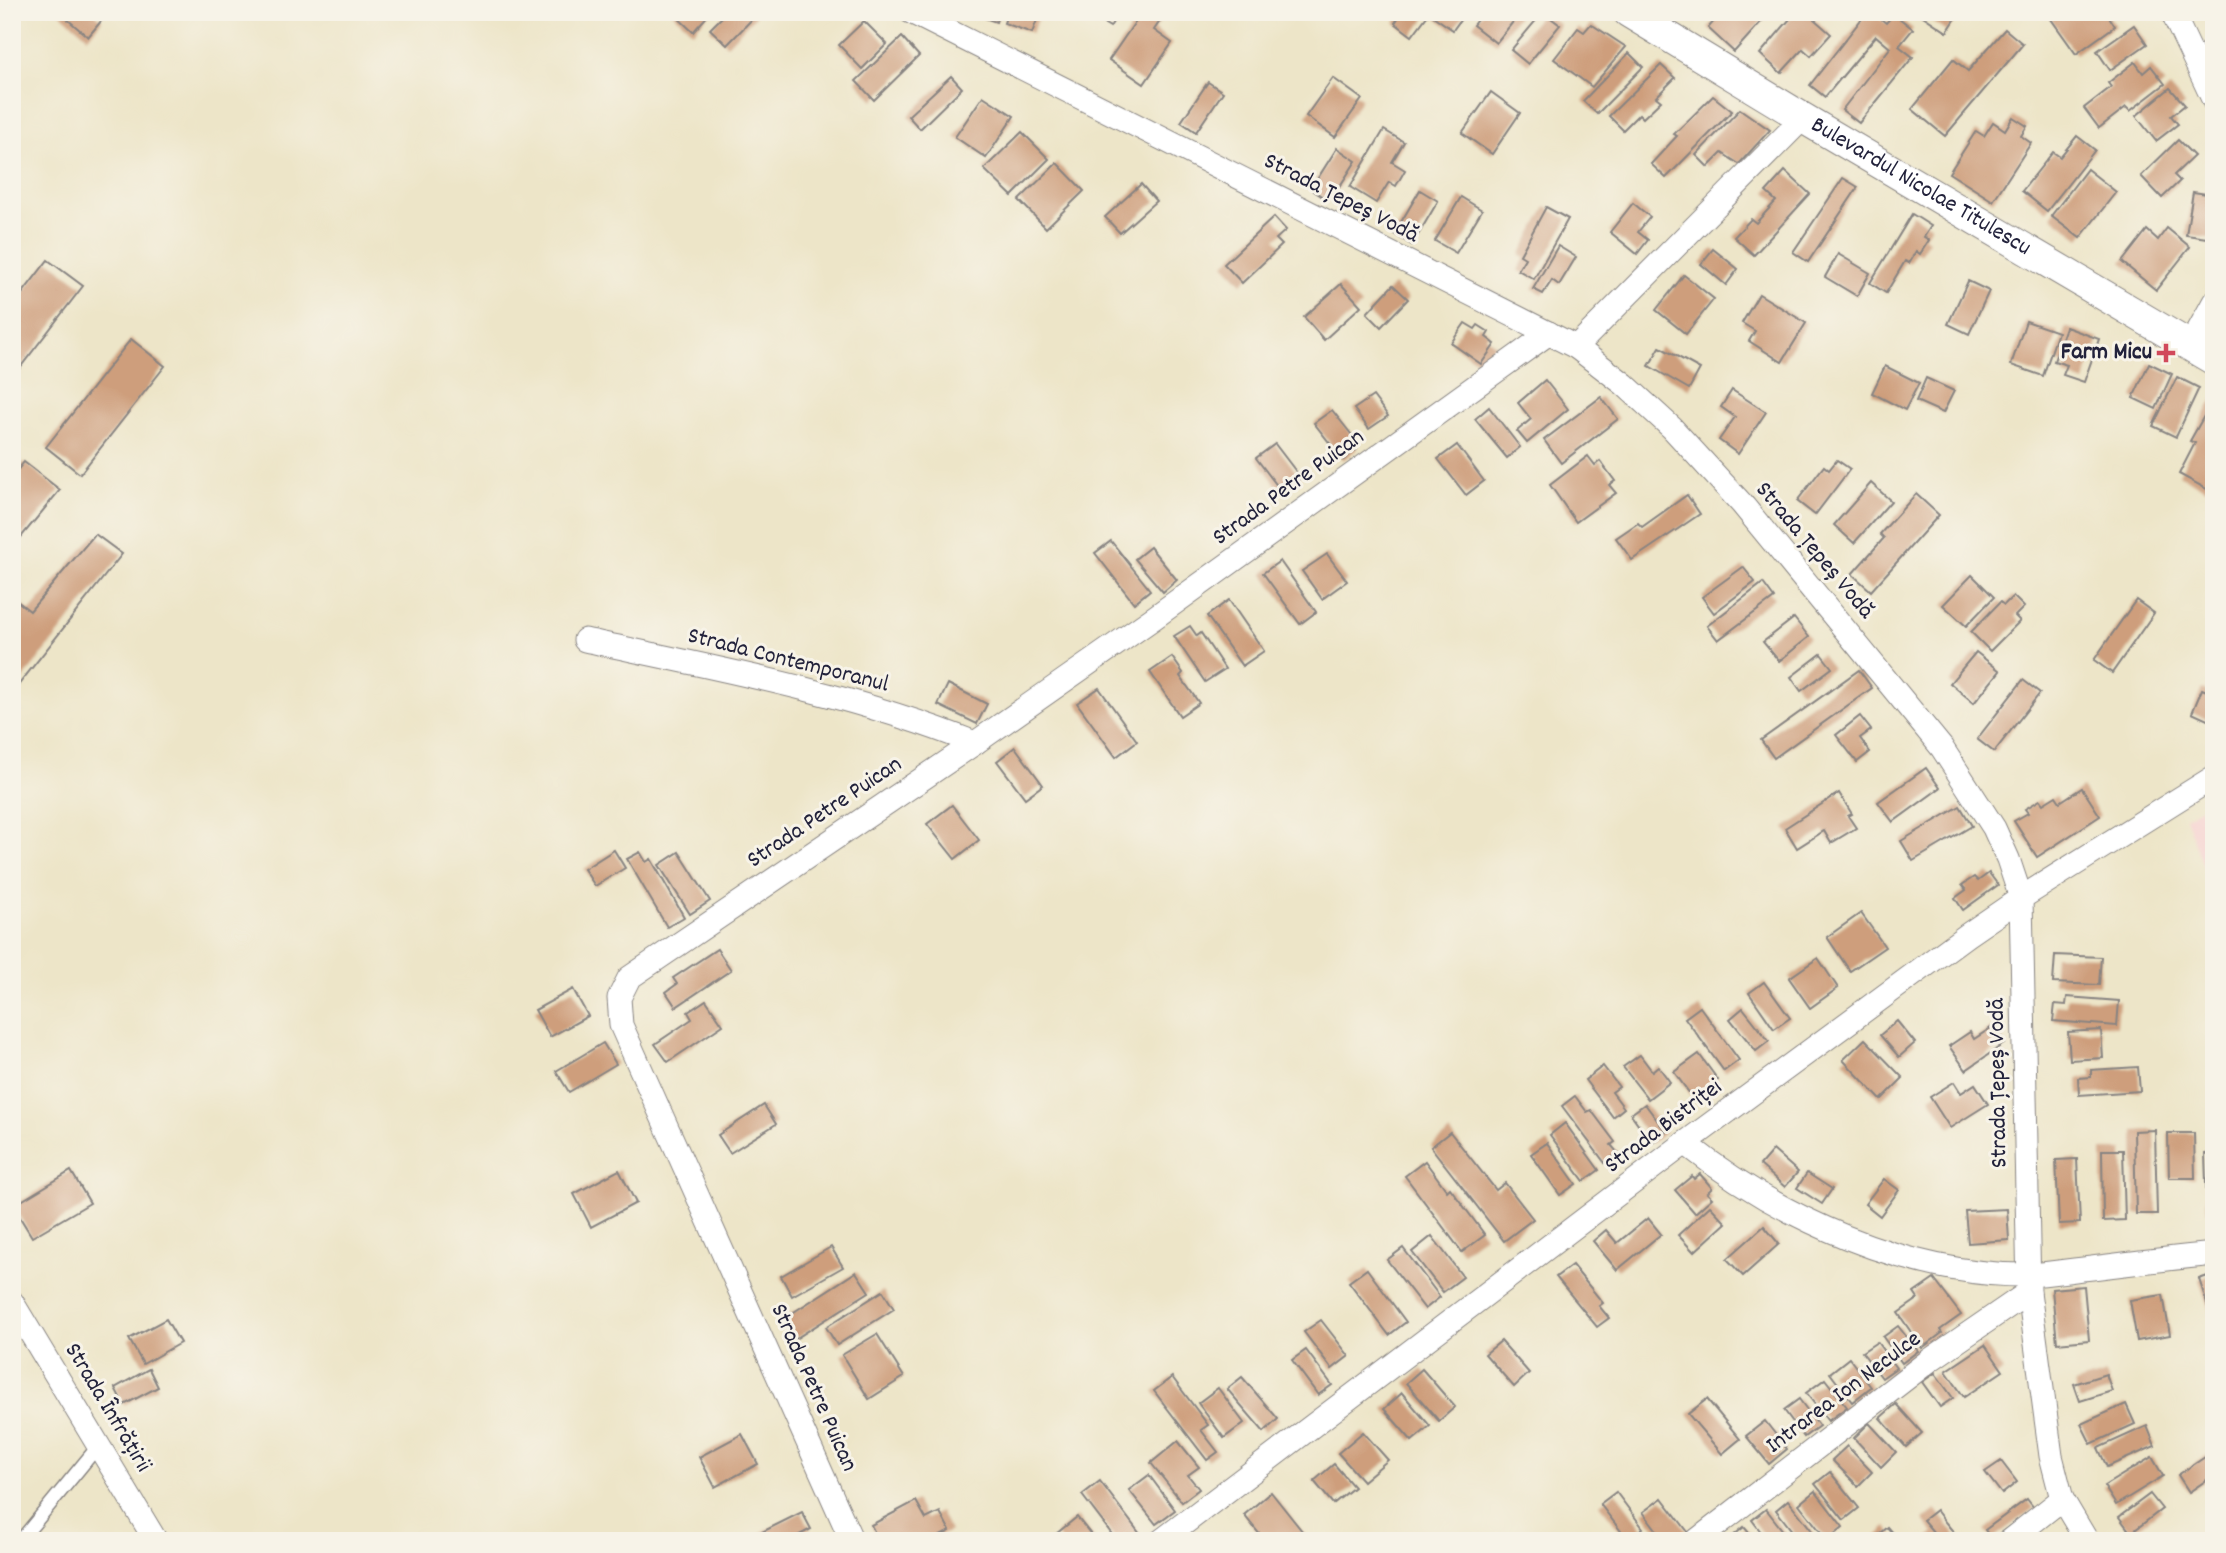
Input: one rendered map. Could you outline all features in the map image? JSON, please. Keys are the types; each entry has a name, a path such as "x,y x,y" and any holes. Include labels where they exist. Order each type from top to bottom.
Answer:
{"street":[{"name":"Strada Țepeș Vodă","path":"911,12 1576,347 1624,384 1672,428 1742,504 1942,748 1994,828 2021,898 2029,1284 2051,1456 2062,1499 2087,1541"},
{"name":"Bulevardul Nicolae Titulescu","path":"1628,12 2202,353"},
{"path":"2172,12 2214,102"},
{"path":"1576,347 1803,118"},
{"path":"2202,353 2214,302"},
{"name":"Strada Petre Puican","path":"852,1541 621,1025 619,998 628,978 1154,618 1549,333"},
{"name":"Strada Contemporanul","path":"585,640 821,693 926,724 975,743"},
{"name":"Strada Bistriței","path":"1161,1541 1685,1143 1967,935 2214,777"},
{"path":"1685,1143 1742,1184 1786,1209 1884,1251 1943,1268 2029,1284 2214,1254"},
{"name":"Intrarea Ion Neculce","path":"1696,1541 2029,1284"},
{"name":"Strada Înfrățirii","path":"12,1301 156,1541"},
{"path":"2009,1541 2062,1499"}],"lane":[{"path":"20,1541 99,1446"}],"shaded area":[{"path":"2214,799 2214,895 2185,817"}],"building":[{"path":"59,12 93,12 102,20 88,37"},
{"path":"672,12 711,12 693,32"},
{"path":"727,12 759,12 727,45 710,29"},
{"path":"977,12 999,12 996,22 976,15"},
{"path":"1008,12 1040,12 1032,33 1004,23"},
{"path":"1085,12 1119,12 1110,27"},
{"path":"1142,12 1153,12 1162,18 1154,30 1172,43 1144,84 1109,60"},
{"path":"1402,12 1430,12 1412,36 1395,23"},
{"path":"1435,12 1466,12 1453,30 1433,16"},
{"path":"1483,12 1521,12 1496,43 1473,25"},
{"path":"1543,12 1560,25 1528,64 1511,50"},
{"path":"1715,12 1770,12 1734,52 1708,28 1717,18 1712,15"},
{"path":"1796,12 1806,12 1831,34 1811,56 1803,49 1781,73 1760,54"},
{"path":"1867,12 1872,12 1886,23 1894,14 1913,29 1899,46 1913,57 1859,123 1842,110 1890,48 1876,36 1825,97 1810,85"},
{"path":"1917,12 1960,12 1947,32"},
{"path":"2046,12 2088,12 2090,15 2094,12 2106,12 2115,26 2076,54"},
{"path":"864,21 887,44 862,69 839,45"},
{"path":"1591,24 1626,47 1592,87 1554,59 1578,28 1584,32"},
{"path":"2134,25 2147,44 2110,70 2097,51"},
{"path":"2005,29 2023,44 1945,136 1912,109 1953,59 1968,71"},
{"path":"902,37 919,56 874,100 856,81"},
{"path":"1629,53 1643,67 1597,114 1583,101"},
{"path":"2135,62 2143,73 2151,66 2165,84 2130,111 2126,107 2099,128 2084,108 2111,87 2108,83"},
{"path":"1661,65 1675,78 1656,97 1661,101 1643,118 1639,114 1623,130 1609,116"},
{"path":"951,76 962,88 920,129 908,116"},
{"path":"1333,78 1362,99 1335,137 1306,116"},
{"path":"1208,82 1223,92 1196,132 1181,122"},
{"path":"2170,88 2185,105 2171,116 2178,124 2156,141 2136,116"},
{"path":"1491,92 1520,113 1492,154 1462,133"},
{"path":"983,96 1014,116 986,158 955,137"},
{"path":"1713,96 1732,111 1666,178 1651,164 1677,136 1674,134"},
{"path":"1740,109 1770,130 1739,164 1722,153 1708,167 1696,155"},
{"path":"2013,117 2027,126 2021,136 2031,143 1993,201 1949,173 1976,131 1984,136 1993,122 2005,130"},
{"path":"1384,130 1404,142 1392,162 1405,170 1396,186 1389,182 1376,203 1350,187"},
{"path":"1022,132 1049,159 1012,196 984,169"},
{"path":"2077,136 2095,150 2047,211 2022,191 2053,152 2060,157"},
{"path":"2178,140 2194,156 2174,175 2180,181 2162,198 2141,176"},
{"path":"1337,148 1356,161 1338,189 1334,186 1326,199 1311,189"},
{"path":"1057,163 1084,191 1046,228 1019,200"},
{"path":"2087,169 2116,192 2080,238 2051,216"},
{"path":"1785,171 1810,194 1754,255 1734,237 1751,219 1756,223 1776,201 1766,192"},
{"path":"1843,178 1858,187 1808,262 1793,252"},
{"path":"1141,184 1156,201 1120,233 1105,217"},
{"path":"1420,190 1438,201 1412,245 1394,234"},
{"path":"2193,192 2214,195 2214,239 2186,235"},
{"path":"1461,197 1482,210 1456,253 1435,241"},
{"path":"1633,203 1650,217 1638,232 1648,240 1637,254 1610,232"},
{"path":"1546,207 1568,219 1534,279 1518,270 1525,258 1520,255"},
{"path":"1912,214 1931,226 1924,237 1929,240 1920,254 1916,251 1909,263 1905,261 1886,293 1870,283"},
{"path":"1274,217 1286,230 1276,239 1282,245 1242,283 1224,264"},
{"path":"2167,228 2190,247 2156,290 2122,262 2147,230 2158,240"},
{"path":"1558,246 1576,257 1559,285 1552,280 1543,294 1533,289"},
{"path":"1713,249 1738,269 1726,285 1701,264"},
{"path":"1838,254 1870,273 1857,296 1825,277"},
{"path":"48,260 83,286 12,378 12,294 18,299"},
{"path":"1684,275 1714,299 1686,334 1656,310"},
{"path":"1968,281 1989,291 1969,334 1948,324"},
{"path":"1341,284 1361,306 1324,340 1304,317"},
{"path":"1393,285 1408,299 1381,327 1367,313"},
{"path":"1759,294 1806,323 1782,362 1749,341 1755,331 1742,323"},
{"path":"2026,321 2058,332 2043,376 2011,365"},
{"path":"1465,323 1475,329 1478,325 1489,332 1486,337 1495,344 1481,364 1451,343"},
{"path":"2066,327 2099,339 2084,382 2063,375 2067,365 2054,361"},
{"path":"131,339 165,366 80,474 46,447"},
{"path":"1660,347 1700,369 1689,389 1649,366"},
{"path":"2149,363 2172,374 2156,409 2133,398"},
{"path":"1885,366 1919,383 1905,410 1872,393"},
{"path":"2177,377 2199,388 2176,437 2153,426"},
{"path":"1926,378 1954,391 1943,413 1916,401"},
{"path":"1545,380 1568,409 1527,443 1517,431 1531,419 1518,403"},
{"path":"1732,390 1766,412 1738,454 1719,440 1735,417 1721,407"},
{"path":"1373,396 1388,416 1369,429 1354,409"},
{"path":"1601,397 1618,419 1561,463 1544,440"},
{"path":"2214,398 2212,492 2179,474 2195,443 2190,441"},
{"path":"1489,407 1520,447 1507,458 1475,419"},
{"path":"1332,410 1355,439 1351,442 1357,449 1343,460 1314,423"},
{"path":"1275,444 1301,478 1282,492 1256,458"},
{"path":"1457,445 1484,481 1466,495 1438,459"},
{"path":"1588,456 1595,465 1600,461 1615,481 1609,485 1616,493 1576,522 1550,485"},
{"path":"1837,460 1850,469 1815,515 1797,501 1824,466 1829,470"},
{"path":"24,462 60,490 12,548 12,477"},
{"path":"1871,483 1891,501 1854,543 1834,525"},
{"path":"1916,494 1939,515 1871,591 1852,574 1884,538 1880,534"},
{"path":"1687,495 1700,514 1632,560 1616,538 1638,523 1642,527"},
{"path":"95,534 122,554 12,693 12,597 30,611"},
{"path":"1111,541 1150,590 1134,603 1095,553"},
{"path":"1150,547 1177,580 1163,592 1135,559"},
{"path":"1327,554 1347,581 1322,599 1302,571"},
{"path":"1280,561 1316,612 1300,624 1263,573"},
{"path":"1743,567 1755,582 1714,613 1702,597"},
{"path":"1972,575 1994,597 1966,626 1943,605"},
{"path":"1763,583 1774,598 1718,640 1707,626"},
{"path":"2013,596 2024,607 2015,616 2020,621 1990,651 1971,632 2000,602 2004,605"},
{"path":"1229,600 1264,651 1242,666 1207,616"},
{"path":"2136,600 2154,613 2112,673 2094,660"},
{"path":"1794,618 1809,637 1779,661 1763,642"},
{"path":"1190,626 1197,636 1201,633 1225,669 1205,682 1174,636"},
{"path":"1976,652 2000,671 1974,703 1950,683"},
{"path":"1821,654 1832,668 1801,691 1791,677"},
{"path":"1172,657 1183,673 1180,676 1199,703 1180,716 1150,672"},
{"path":"1859,670 1872,688 1774,758 1761,740"},
{"path":"2023,680 2040,693 1994,752 1977,739"},
{"path":"948,684 987,704 977,724 938,705"},
{"path":"1099,688 1137,741 1116,757 1077,703"},
{"path":"2202,689 2214,694 2214,723 2192,713"},
{"path":"1860,716 1871,730 1860,738 1870,752 1857,762 1836,735"},
{"path":"1015,747 1043,785 1025,798 997,761"},
{"path":"1926,768 1940,788 1893,822 1878,802"},
{"path":"2082,788 2100,816 2037,857 2014,821 2028,813 2025,809 2040,800 2043,804 2056,796 2060,802"},
{"path":"1839,793 1852,814 1848,816 1856,828 1831,843 1824,831 1797,848 1785,828"},
{"path":"952,805 979,840 955,859 927,824"},
{"path":"1960,806 1972,826 1913,861 1901,841"},
{"path":"614,850 625,868 595,886 584,869"},
{"path":"640,852 646,862 651,859 684,917 667,927 627,859"},
{"path":"679,852 710,901 690,914 659,865"},
{"path":"1989,873 1998,885 1963,910 1955,898 1966,890 1962,885 1974,877 1978,881"},
{"path":"1861,913 1885,947 1850,971 1827,937"},
{"path":"717,949 731,970 676,1007 666,992 677,984 673,978"},
{"path":"2055,955 2101,957 2099,985 2053,983"},
{"path":"1818,958 1838,988 1810,1008 1789,978"},
{"path":"1764,982 1790,1018 1774,1029 1749,993"},
{"path":"573,989 588,1016 550,1037 535,1010"},
{"path":"2067,997 2119,1001 2117,1026 2053,1021 2055,1004 2066,1005"},
{"path":"706,1000 723,1025 668,1062 655,1044 692,1019 688,1012"},
{"path":"1700,1007 1739,1060 1724,1071 1685,1018"},
{"path":"1743,1008 1769,1041 1756,1051 1730,1019"},
{"path":"1897,1021 1915,1043 1899,1057 1880,1035"},
{"path":"1994,1026 2005,1043 1966,1070 1949,1046 1970,1032 1974,1039"},
{"path":"2101,1030 2103,1058 2070,1060 2068,1032"},
{"path":"1865,1039 1903,1078 1881,1100 1843,1060"},
{"path":"603,1043 616,1064 569,1092 556,1071"},
{"path":"1699,1054 1718,1080 1693,1098 1674,1072"},
{"path":"1640,1055 1652,1071 1658,1066 1670,1082 1648,1099 1623,1067"},
{"path":"1603,1066 1619,1087 1612,1092 1624,1108 1613,1117 1585,1080"},
{"path":"2138,1067 2140,1091 2079,1095 2078,1078 2091,1077 2091,1070"},
{"path":"1954,1082 1961,1093 1975,1084 1988,1104 1950,1128 1930,1097"},
{"path":"1575,1096 1587,1112 1591,1110 1615,1142 1611,1145 1618,1153 1605,1163 1562,1106"},
{"path":"1645,1104 1666,1132 1652,1143 1631,1114"},
{"path":"764,1105 776,1124 730,1153 718,1135"},
{"path":"1565,1123 1599,1170 1584,1181 1550,1135"},
{"path":"2155,1130 2157,1214 2136,1214 2134,1131"},
{"path":"1450,1132 1496,1190 1505,1183 1533,1219 1504,1241 1431,1147"},
{"path":"2168,1133 2194,1133 2195,1178 2169,1178"},
{"path":"1547,1143 1576,1184 1560,1195 1531,1154"},
{"path":"1773,1150 1798,1172 1785,1187 1760,1165"},
{"path":"2102,1150 2123,1150 2125,1220 2103,1221"},
{"path":"2214,1153 2214,1211 2207,1211 2205,1154"},
{"path":"2077,1159 2080,1223 2059,1224 2056,1160"},
{"path":"1425,1161 1447,1191 1450,1188 1485,1235 1462,1252 1405,1176"},
{"path":"619,1170 636,1203 591,1227 574,1194"},
{"path":"71,1171 90,1203 32,1237 13,1206"},
{"path":"1807,1173 1832,1189 1822,1204 1797,1188"},
{"path":"1700,1174 1712,1188 1707,1193 1712,1198 1695,1213 1675,1190 1692,1176 1694,1179"},
{"path":"1884,1179 1899,1190 1880,1216 1865,1204"},
{"path":"1710,1206 1726,1223 1694,1252 1678,1235"},
{"path":"2007,1209 2009,1240 1968,1243 1965,1211"},
{"path":"1648,1218 1661,1234 1617,1270 1593,1241 1606,1230 1617,1243"},
{"path":"1764,1226 1779,1244 1743,1276 1727,1259"},
{"path":"1432,1236 1463,1277 1443,1292 1412,1252"},
{"path":"831,1247 843,1267 792,1296 781,1276"},
{"path":"1403,1248 1440,1297 1425,1309 1387,1260"},
{"path":"1572,1265 1603,1303 1599,1306 1609,1318 1597,1327 1556,1277"},
{"path":"1367,1269 1406,1322 1389,1335 1349,1282"},
{"path":"856,1272 869,1292 795,1339 783,1319"},
{"path":"2214,1274 2214,1323 2213,1323 2199,1279"},
{"path":"1934,1279 1961,1315 1940,1330 1942,1333 1922,1348 1898,1313 1918,1299 1914,1293"},
{"path":"2084,1286 2089,1340 2057,1343 2052,1289"},
{"path":"883,1291 894,1309 837,1345 826,1327"},
{"path":"2163,1295 2170,1335 2137,1341 2130,1300"},
{"path":"166,1319 180,1343 143,1364 129,1339"},
{"path":"1321,1320 1349,1356 1332,1369 1304,1332"},
{"path":"1898,1326 1918,1351 1902,1363 1883,1337"},
{"path":"877,1334 904,1377 869,1399 842,1355"},
{"path":"1501,1341 1529,1373 1514,1387 1485,1354"},
{"path":"1877,1342 1896,1368 1882,1378 1862,1352"},
{"path":"1985,1345 2003,1371 1964,1397 1946,1371"},
{"path":"1306,1350 1332,1385 1318,1395 1292,1360"},
{"path":"1849,1358 1871,1387 1852,1402 1830,1373"},
{"path":"149,1369 158,1387 124,1405 115,1388"},
{"path":"1422,1369 1455,1407 1439,1421 1406,1383"},
{"path":"1935,1373 1953,1398 1940,1407 1922,1382"},
{"path":"2106,1374 2112,1391 2080,1401 2074,1384"},
{"path":"1172,1377 1208,1425 1201,1430 1218,1452 1207,1460 1154,1391"},
{"path":"1242,1377 1278,1419 1264,1432 1227,1389"},
{"path":"1825,1379 1847,1407 1828,1421 1806,1393"},
{"path":"1218,1388 1244,1423 1224,1438 1198,1403"},
{"path":"1402,1393 1430,1426 1412,1441 1384,1409"},
{"path":"1707,1399 1740,1439 1722,1454 1688,1414"},
{"path":"1799,1399 1819,1426 1804,1437 1784,1410"},
{"path":"1896,1404 1922,1433 1906,1447 1880,1418"},
{"path":"2126,1404 2135,1424 2091,1444 2081,1424"},
{"path":"1765,1421 1787,1449 1769,1464 1746,1436"},
{"path":"1869,1423 1896,1452 1881,1467 1854,1438"},
{"path":"2147,1426 2155,1446 2107,1467 2098,1448"},
{"path":"1363,1432 1388,1460 1363,1481 1338,1453"},
{"path":"742,1434 758,1464 715,1487 699,1457"},
{"path":"1178,1441 1199,1467 1188,1475 1199,1489 1182,1502 1151,1463"},
{"path":"1847,1446 1872,1472 1858,1486 1832,1460"},
{"path":"2214,1451 2214,1475 2189,1492 2178,1475"},
{"path":"2152,1457 2163,1476 2116,1505 2104,1486"},
{"path":"2001,1461 2017,1482 2002,1494 1985,1472"},
{"path":"1334,1464 1354,1487 1333,1504 1314,1481"},
{"path":"1830,1472 1859,1508 1844,1520 1815,1484"},
{"path":"1149,1475 1175,1510 1156,1524 1129,1490"},
{"path":"1100,1481 1140,1534 1130,1541 1117,1541 1082,1495"},
{"path":"1815,1491 1843,1527 1827,1540 1799,1504"},
{"path":"1271,1492 1306,1536 1301,1541 1265,1541 1244,1515"},
{"path":"1616,1492 1643,1528 1627,1539 1600,1504"},
{"path":"2150,1494 2162,1509 2131,1533 2119,1517"},
{"path":"1662,1498 1688,1532 1676,1541 1665,1541 1643,1512"},
{"path":"2027,1499 2034,1508 1992,1539 1985,1530"},
{"path":"1788,1500 1820,1541 1800,1541 1776,1510"},
{"path":"916,1501 926,1519 940,1512 950,1531 931,1541 879,1541 871,1525"},
{"path":"1766,1509 1787,1536 1780,1541 1768,1541 1752,1520"},
{"path":"1936,1510 1961,1541 1928,1541 1934,1533 1923,1520"},
{"path":"802,1512 811,1529 788,1541 764,1541 760,1533"},
{"path":"1077,1517 1096,1541 1061,1541 1056,1534"},
{"path":"1744,1527 1756,1541 1727,1541"},
{"path":"1887,1527 1899,1541 1871,1541"}],"place":[{"name":"Farm Micu","path":"2166,353"}]}
